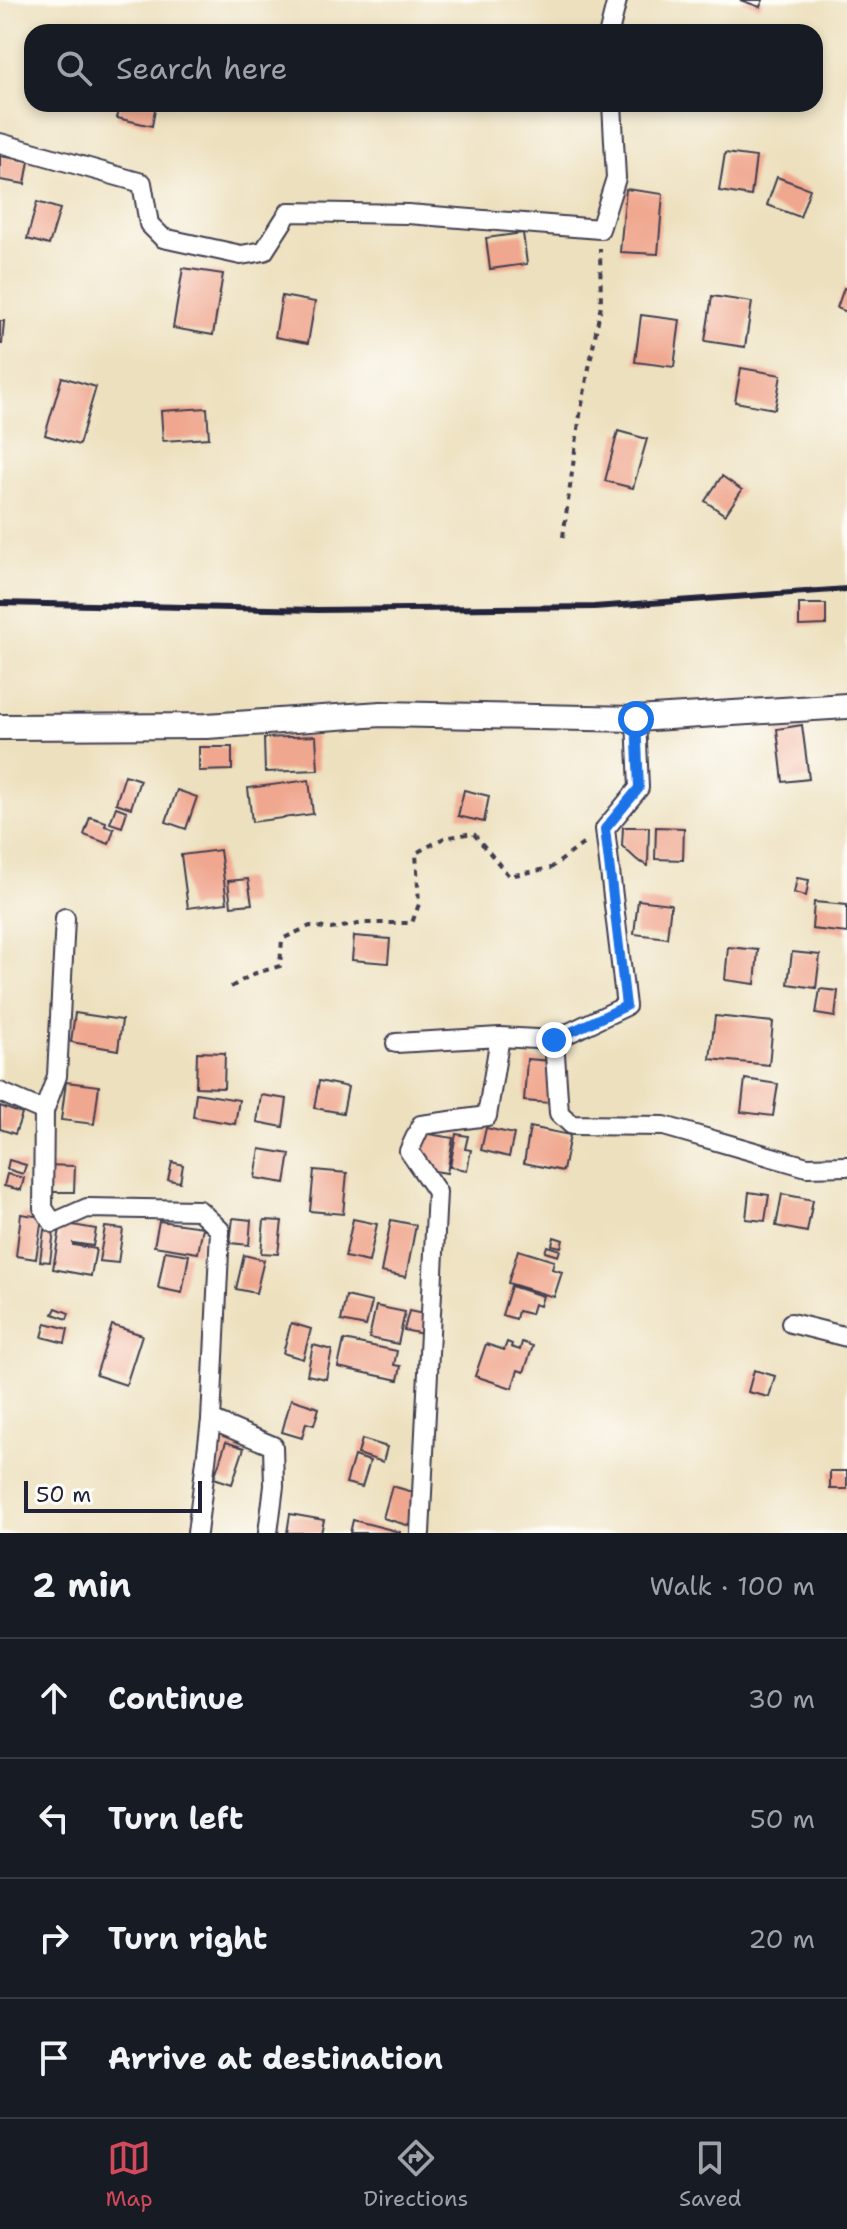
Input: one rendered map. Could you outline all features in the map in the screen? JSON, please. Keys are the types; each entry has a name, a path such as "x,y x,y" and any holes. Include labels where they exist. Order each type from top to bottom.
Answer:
{"street":[{"path":"611,24 617,0"},
{"path":"0,143 142,183 149,224 163,238 241,255 264,251 289,212 408,214 600,229 616,178 612,112"},
{"path":"0,727 207,726 381,714 636,719 847,706"},
{"path":"396,1043 500,1037 554,1040 626,1006 605,829 639,788 636,719"},
{"path":"65,918 57,1076 44,1111 43,1208 53,1223 87,1208 199,1210 220,1230 211,1420 197,1533"},
{"path":"420,1533 437,1192 409,1151 421,1125 487,1116 500,1037"},
{"path":"554,1040 559,1113 572,1125 664,1126 807,1167 847,1166"},
{"path":"0,1092 44,1111"},
{"path":"791,1323 847,1337"},
{"path":"211,1420 273,1446 274,1486 268,1533"}],"path":[{"path":"563,537 580,415 601,305 600,229"},
{"path":"231,987 253,974 280,966 282,939 310,926 331,929 364,923 412,923 419,904 416,853 444,838 473,833 509,876 551,868 605,829"}],"building":[{"path":"740,0 763,0 760,7"},
{"path":"118,112 155,112 152,126 117,118"},
{"path":"725,153 756,157 751,196 719,191"},
{"path":"0,156 29,161 25,184 0,180"},
{"path":"777,177 810,189 800,217 767,205"},
{"path":"626,189 663,194 658,254 620,252"},
{"path":"37,202 60,209 49,245 27,239"},
{"path":"523,233 527,264 490,269 486,238"},
{"path":"183,268 223,274 213,335 173,328"},
{"path":"844,288 847,289 847,312 837,308"},
{"path":"282,296 315,302 308,343 275,337"},
{"path":"712,296 752,302 745,347 705,341"},
{"path":"641,315 680,320 674,367 635,362"},
{"path":"0,321 4,321 2,344 0,344"},
{"path":"741,368 781,375 775,409 735,402"},
{"path":"62,377 96,387 79,445 45,435"},
{"path":"207,408 209,438 163,441 161,411"},
{"path":"618,431 647,439 633,488 605,481"},
{"path":"722,476 742,490 725,515 705,501"},
{"path":"799,604 826,604 826,625 799,626"},
{"path":"802,725 809,779 783,782 777,729"},
{"path":"316,736 318,770 265,772 264,738"},
{"path":"199,747 232,747 232,770 199,771"},
{"path":"125,775 140,780 131,808 116,803"},
{"path":"309,780 313,814 252,822 248,788"},
{"path":"177,790 197,797 186,829 166,822"},
{"path":"464,790 489,796 484,822 458,816"},
{"path":"116,807 127,811 122,827 110,823"},
{"path":"90,817 106,822 105,826 114,829 109,844 84,835"},
{"path":"623,827 649,827 648,866 622,846"},
{"path":"656,827 684,828 683,860 655,859"},
{"path":"220,850 227,903 188,908 181,855"},
{"path":"797,878 809,880 806,896 794,893"},
{"path":"248,879 252,904 231,906 228,881"},
{"path":"638,900 671,904 667,938 634,934"},
{"path":"814,902 847,905 847,933 812,929"},
{"path":"354,936 390,939 388,963 352,960"},
{"path":"728,947 758,950 755,984 725,980"},
{"path":"792,952 820,955 816,988 788,984"},
{"path":"820,989 838,991 835,1017 816,1014"},
{"path":"75,1013 122,1020 118,1050 71,1042"},
{"path":"715,1016 773,1022 769,1065 710,1059"},
{"path":"197,1052 225,1053 224,1088 196,1087"},
{"path":"527,1059 552,1061 550,1103 524,1101"},
{"path":"745,1079 778,1084 773,1116 741,1112"},
{"path":"319,1081 348,1087 343,1113 314,1108"},
{"path":"66,1082 99,1086 94,1124 61,1120"},
{"path":"196,1093 239,1100 235,1124 193,1117"},
{"path":"261,1095 287,1099 283,1127 257,1122"},
{"path":"0,1106 22,1114 15,1134 0,1129"},
{"path":"530,1127 570,1135 563,1171 524,1163"},
{"path":"486,1128 514,1134 509,1157 481,1150"},
{"path":"422,1133 453,1138 447,1173 428,1170 429,1164 418,1162"},
{"path":"456,1134 468,1136 465,1149 471,1150 467,1170 450,1167"},
{"path":"260,1149 290,1154 285,1183 255,1178"},
{"path":"9,1160 26,1165 23,1174 7,1169"},
{"path":"172,1162 183,1165 180,1182 168,1180"},
{"path":"44,1165 75,1166 74,1192 44,1192"},
{"path":"314,1170 347,1173 343,1214 310,1211"},
{"path":"7,1174 24,1178 21,1190 4,1186"},
{"path":"749,1192 769,1195 765,1221 746,1219"},
{"path":"782,1194 813,1200 807,1232 776,1226"},
{"path":"21,1214 42,1217 36,1259 16,1256"},
{"path":"233,1218 251,1220 249,1245 230,1243"},
{"path":"353,1219 377,1224 369,1262 345,1257"},
{"path":"264,1220 282,1221 278,1254 261,1253"},
{"path":"391,1220 416,1225 406,1277 381,1272"},
{"path":"159,1221 203,1227 198,1253 154,1246"},
{"path":"61,1223 96,1229 93,1246 73,1243 96,1249 91,1276 53,1269"},
{"path":"105,1227 123,1229 118,1263 99,1261"},
{"path":"44,1230 54,1231 50,1262 40,1261"},
{"path":"554,1237 563,1240 561,1247 552,1245"},
{"path":"547,1246 560,1250 558,1256 545,1252"},
{"path":"518,1250 554,1261 552,1269 562,1272 554,1297 508,1283"},
{"path":"165,1251 189,1255 182,1293 158,1288"},
{"path":"244,1255 264,1260 256,1293 236,1289"},
{"path":"511,1286 543,1296 540,1306 534,1304 531,1314 518,1311 516,1319 502,1315"},
{"path":"346,1296 372,1302 366,1326 341,1321"},
{"path":"376,1306 405,1312 398,1344 369,1338"},
{"path":"56,1308 69,1313 67,1319 53,1314"},
{"path":"409,1311 428,1315 423,1334 404,1330"},
{"path":"46,1323 68,1329 65,1343 42,1337"},
{"path":"291,1323 311,1329 303,1359 283,1353"},
{"path":"112,1325 142,1335 126,1385 96,1375"},
{"path":"344,1340 397,1351 394,1365 401,1366 398,1380 338,1367"},
{"path":"507,1342 520,1350 522,1342 533,1346 524,1372 518,1370 512,1388 475,1376 486,1344 504,1350"},
{"path":"313,1345 332,1350 326,1379 307,1375"},
{"path":"754,1370 775,1376 769,1397 748,1392"},
{"path":"291,1399 319,1408 314,1425 306,1423 302,1438 282,1432"},
{"path":"362,1439 387,1447 383,1462 358,1454"},
{"path":"226,1442 244,1448 232,1484 214,1478"},
{"path":"354,1456 370,1461 362,1487 346,1483"},
{"path":"830,1471 847,1471 847,1489 830,1489"},
{"path":"392,1486 420,1494 410,1526 383,1518"},
{"path":"290,1514 324,1520 321,1533 287,1533"},
{"path":"353,1520 400,1532 400,1533 350,1533"}],"railway":[{"path":"0,603 318,610 594,607 847,589"}],"route":[{"path":"554,1040 626,1006 605,829 639,788 636,719"}]}
